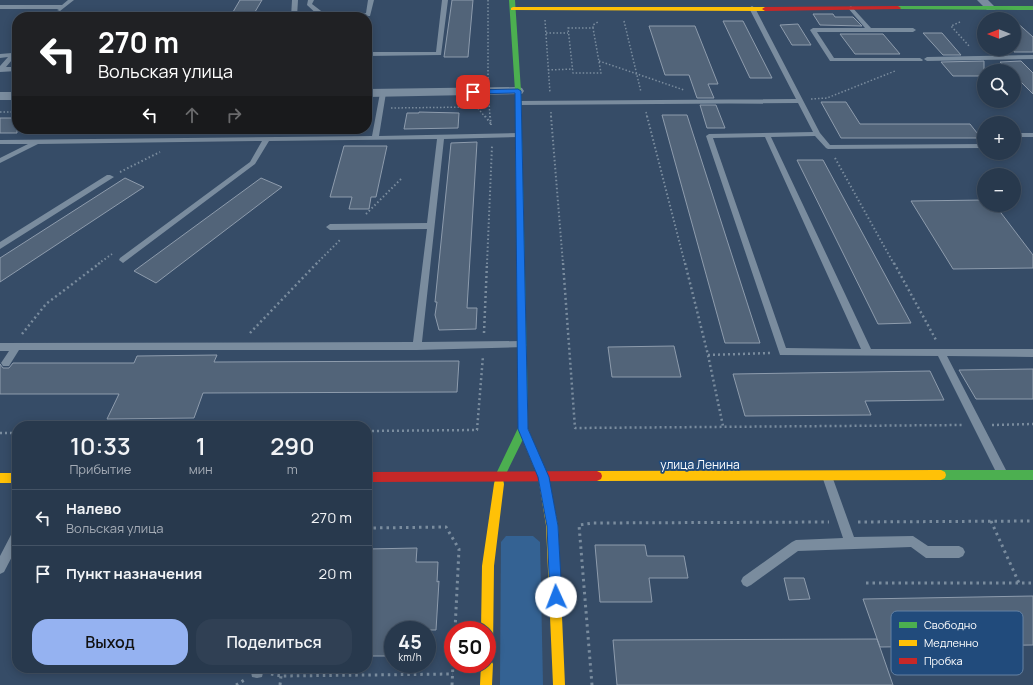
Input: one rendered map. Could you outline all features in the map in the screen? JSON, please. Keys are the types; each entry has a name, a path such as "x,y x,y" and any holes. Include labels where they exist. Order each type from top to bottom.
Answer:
{"main road":[{"path":"559,685 554,539 543,477 523,429 519,135 513,5 545,9 1033,8"},
{"path":"487,621 488,566 500,476 523,429"},
{"name":"улица Ленина","path":"372,477 1033,475"},
{"path":"0,478 12,478"},
{"path":"486,685 487,673"}],"street":[{"path":"982,0 991,8"},
{"path":"372,93 488,92 518,97"},
{"path":"0,96 12,96"}],"lane":[{"path":"58,12 71,0"},
{"path":"294,12 295,0"},
{"path":"311,0 309,4 318,12"},
{"path":"369,12 371,0"},
{"path":"372,54 440,54 445,0"},
{"path":"0,7 63,7"},
{"path":"752,8 817,134 828,147 977,146"},
{"path":"851,8 869,30"},
{"path":"913,30 813,30 832,60 920,60"},
{"path":"0,56 12,54"},
{"path":"1,70 12,57"},
{"path":"927,59 1033,58"},
{"path":"1,70 12,69"},
{"path":"375,138 384,93"},
{"path":"518,97 550,102 799,100"},
{"path":"817,134 709,136 783,352 1033,353"},
{"path":"0,142 266,140 519,135"},
{"path":"767,135 868,353"},
{"path":"1021,135 1033,135"},
{"path":"417,346 441,137"},
{"path":"123,260 253,163 266,140"},
{"path":"0,161 37,141"},
{"path":"0,246 110,177"},
{"path":"330,227 430,226"},
{"path":"0,347 522,345"},
{"path":"6,363 16,347"},
{"path":"941,353 1003,475"},
{"path":"827,476 850,543"},
{"path":"747,580 796,546 913,542 926,552 959,552"},
{"path":"0,568 12,545"}],"path":[{"path":"372,431 478,430 492,136 488,92 488,0"},
{"path":"545,9 550,102 575,428 1033,424"},
{"path":"621,9 640,88"},
{"path":"964,19 950,26 972,50"},
{"path":"568,28 593,28 599,61 601,73 573,73 568,28"},
{"path":"546,33 568,33"},
{"path":"799,100 827,98 920,60"},
{"path":"599,61 689,92"},
{"path":"548,70 573,70"},
{"path":"644,102 708,355 723,426"},
{"path":"380,108 477,107 491,124"},
{"path":"0,112 12,112"},
{"path":"110,177 181,141"},
{"path":"828,147 937,343"},
{"path":"237,347 402,178"},
{"path":"16,347 23,333 46,304 112,254 123,260"},
{"path":"708,355 783,352"},
{"path":"0,433 12,433"},
{"path":"991,521 1019,583"},
{"path":"592,685 579,525 593,523 1033,521"},
{"path":"372,528 446,527 459,549 455,621"},
{"path":"866,583 1033,583"},
{"path":"270,673 281,676 453,674 452,685"},
{"path":"280,685 281,676"}],"shaded area":[{"path":"506,536 533,536 540,542 543,685 500,685 501,542"}],"building":[{"path":"240,0 262,0 255,12 233,12"},
{"path":"452,0 473,0 468,57 444,57"},
{"path":"813,14 833,14 835,17 853,17 862,26 820,25"},
{"path":"723,21 743,21 772,78 750,78"},
{"path":"798,24 811,45 792,45 780,25"},
{"path":"649,26 695,26 718,84 708,84 714,98 697,98 689,75 665,75"},
{"path":"1021,26 1033,37 1033,52 1021,52"},
{"path":"923,33 942,33 961,55 943,55"},
{"path":"840,34 883,34 900,54 855,54"},
{"path":"984,61 984,64 977,64 977,76 953,76 941,62"},
{"path":"1021,61 1033,73 1033,94 1021,82 1021,64 1002,64 1000,62"},
{"path":"821,102 846,102 860,124 970,124 977,133 977,138 841,138"},
{"path":"700,105 716,105 725,128 707,128"},
{"path":"407,113 459,113 458,128 404,129"},
{"path":"662,115 687,115 760,343 725,343"},
{"path":"0,118 12,118 12,133 0,133"},
{"path":"477,142 467,308 477,308 476,329 439,330 435,315 437,302 435,302 451,143"},
{"path":"344,146 387,146 376,197 371,197 369,209 349,209 352,197 330,197"},
{"path":"797,160 823,160 911,323 878,324"},
{"path":"125,178 144,187 0,282 0,258"},
{"path":"261,178 282,187 156,283 134,271"},
{"path":"977,200 977,212 1000,212 1033,255 1033,268 953,269 911,201"},
{"path":"674,346 681,377 612,377 608,347"},
{"path":"217,355 214,362 459,361 457,392 203,393 194,418 107,419 119,394 0,394 0,364 3,368 9,368 13,363 134,363 137,356"},
{"path":"1033,369 1033,399 976,399 959,370"},
{"path":"930,371 944,400 865,401 871,415 745,416 733,374"},
{"path":"595,545 645,545 647,556 684,556 688,578 649,578 652,602 600,602"},
{"path":"417,548 416,562 438,562 437,582 439,581 436,630 436,621 384,621 384,656 372,656 372,549"},
{"path":"784,578 804,578 810,599 789,600"},
{"path":"1033,596 1033,645 1023,645 1023,611 891,611 891,647 880,647 863,599"},
{"path":"877,639 893,685 617,685 613,640"}],"traffic: fast":[{"path":"512,0 518,91 523,410"},
{"path":"898,8 1033,8"},
{"path":"499,484 500,476 523,429"},
{"path":"941,475 1033,475"}],"traffic: slow":[{"path":"513,9 765,9"},
{"path":"523,410 523,429 543,477 552,525 559,685"},
{"path":"597,476 941,475"},
{"path":"0,478 12,478"},
{"path":"487,621 488,566 499,484"},
{"path":"486,685 487,673"}],"traffic: jam":[{"path":"765,9 898,8"},
{"path":"372,477 597,476"}],"route":[{"path":"473,92 518,91 523,429 543,477 554,539 556,597"}]}
